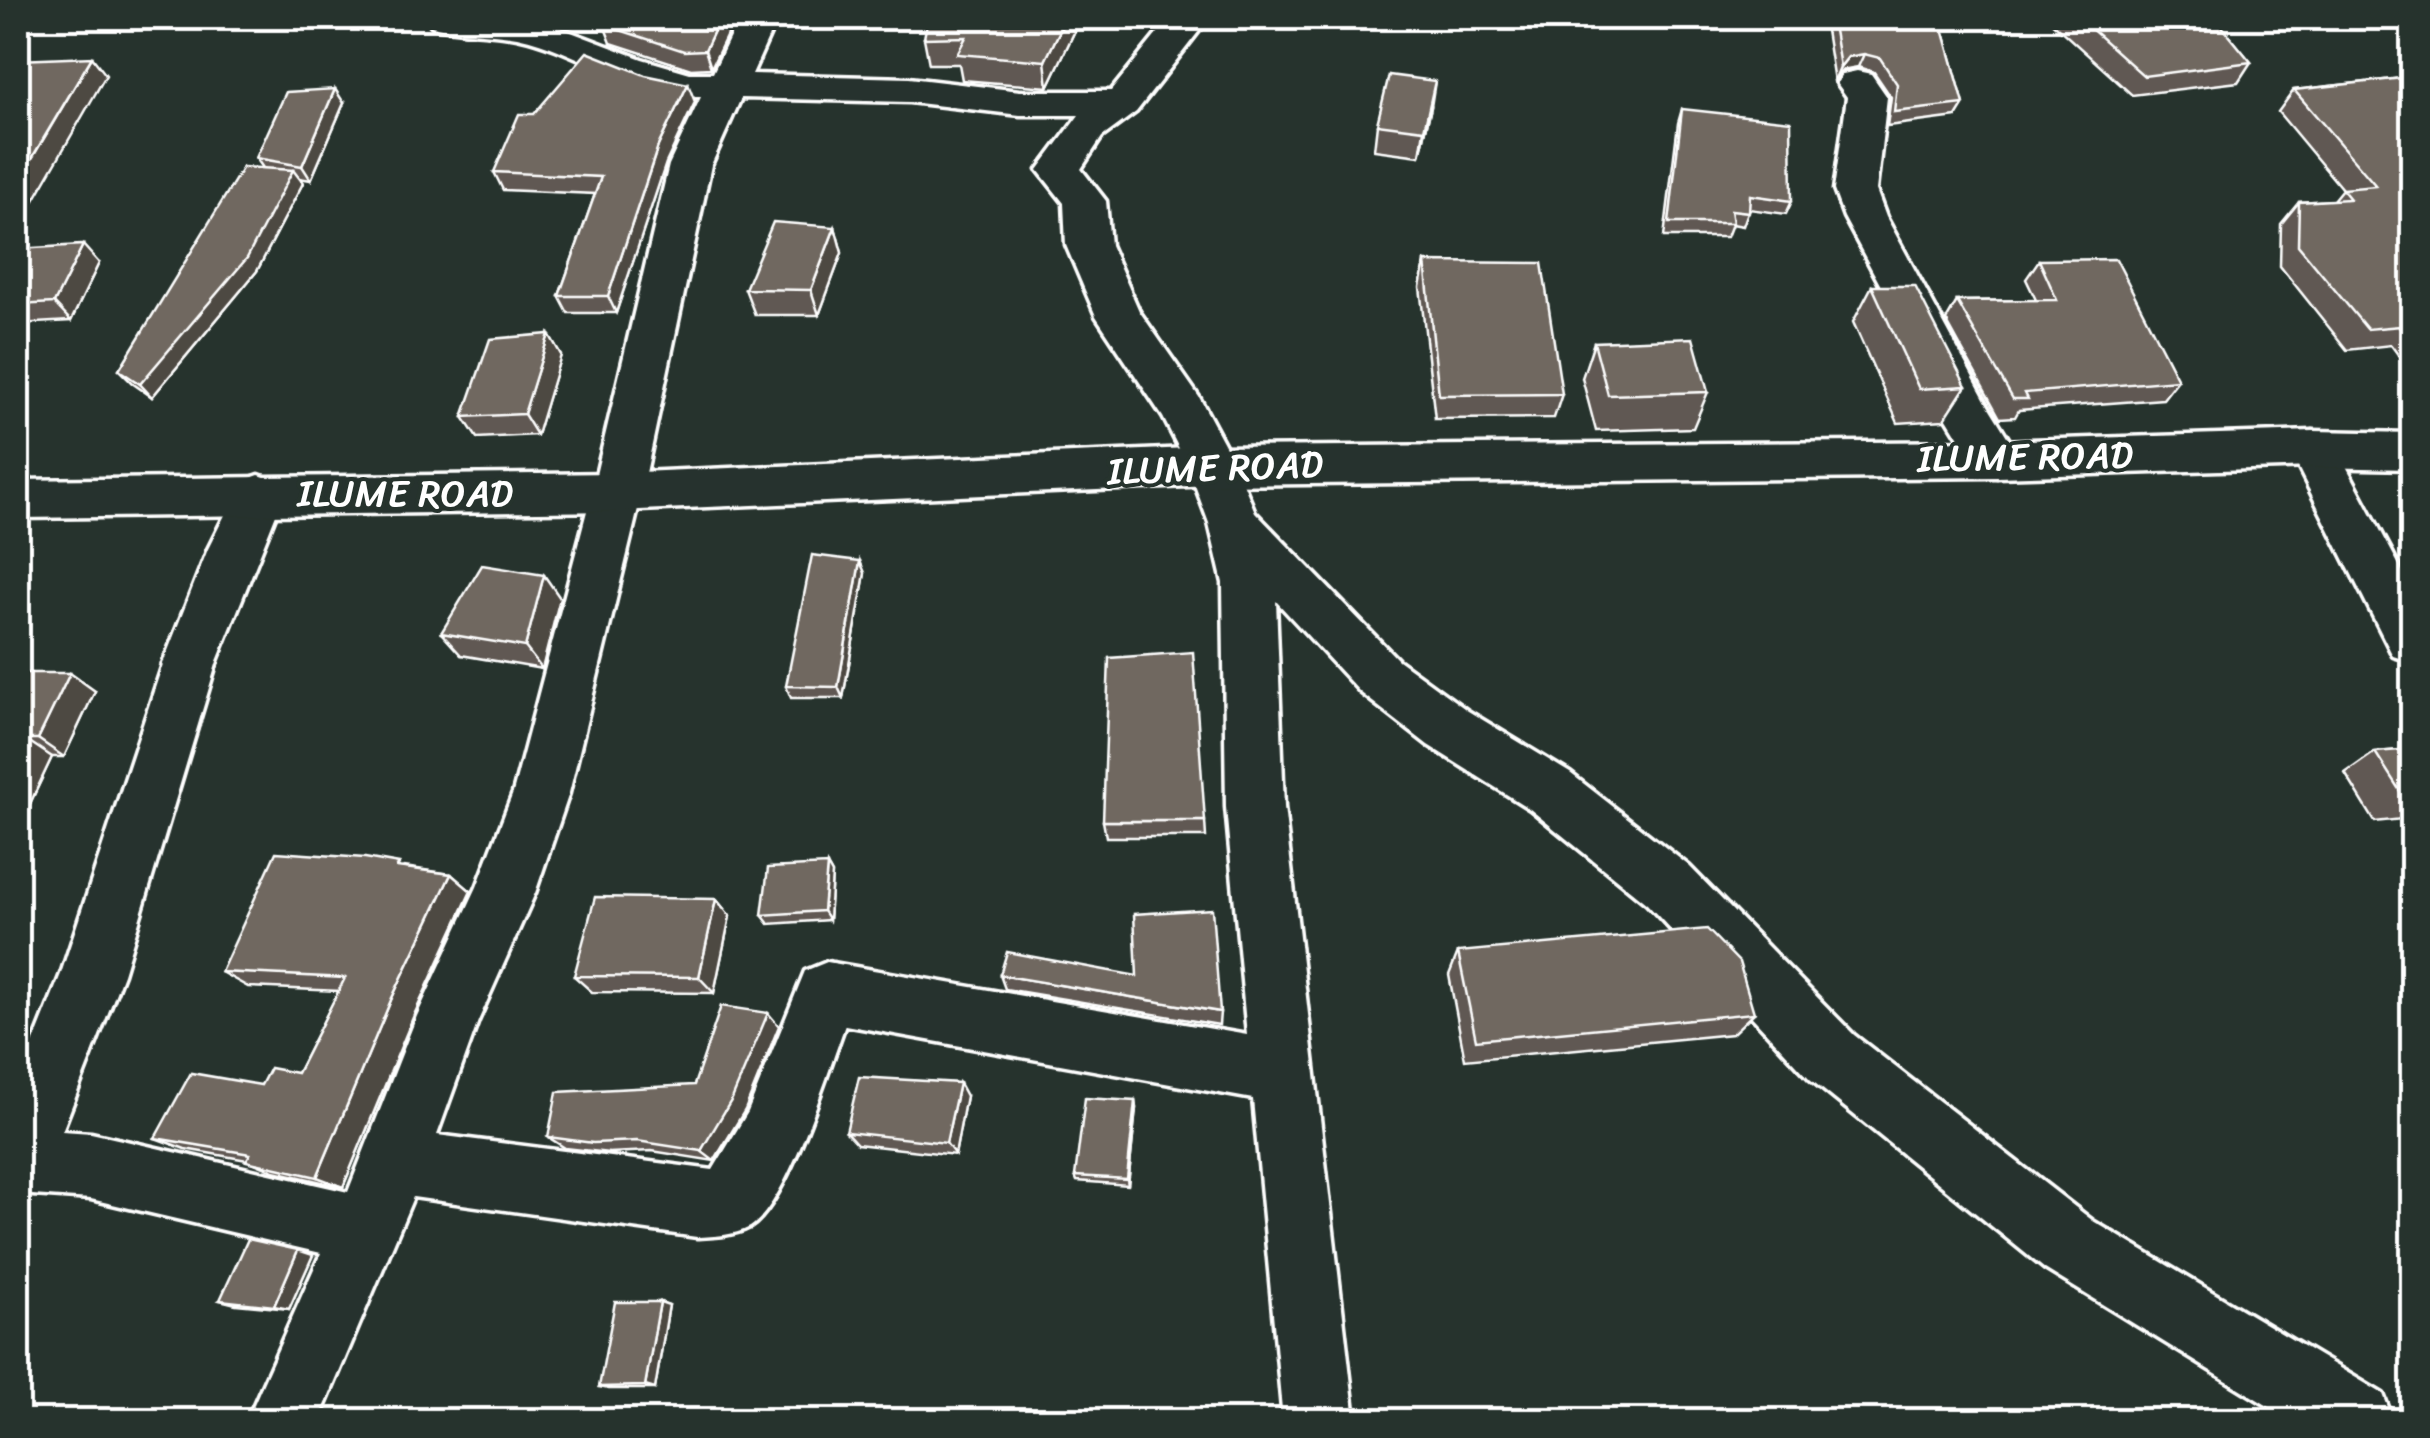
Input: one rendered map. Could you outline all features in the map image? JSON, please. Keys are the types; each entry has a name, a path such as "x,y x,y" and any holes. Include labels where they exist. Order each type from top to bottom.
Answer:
{"street":[{"path":"445,18 526,27 688,85 909,90 1020,103 1122,103"},
{"path":"284,1420 395,1162 448,1016 506,893 541,793 617,492 690,166 758,18"},
{"path":"1190,18 1122,103 1088,128 1060,170 1085,202 1088,244 1119,316 1182,409 1212,466 1234,523 1250,583 1255,808 1318,1420"},
{"path":"1857,83 1867,97 1868,112 1856,190 1865,217 1966,410 1997,460"},
{"path":"2314,450 2412,640"},
{"name":"ILUME ROAD","path":"18,499 617,492 1212,466 1997,460 2314,450 2412,451"},
{"path":"259,494 232,549 176,702 99,952 18,1161 91,1166 363,1229"},
{"path":"1234,523 1379,676 1448,728 1550,791 1668,884 1832,1057 2069,1245 2358,1420"},
{"path":"395,1162 697,1204 728,1202 746,1183 790,1088 805,1039 827,992 1285,1073"}],"building":[{"path":"610,18 720,18 705,50 684,51 604,25"},
{"path":"928,18 1066,18 1045,61 957,54 966,37 924,38"},
{"path":"1832,18 1940,18 1964,104 1894,112 1897,84 1880,58 1864,54 1848,57 1840,67"},
{"path":"2079,18 2215,18 2251,62 2144,76"},
{"path":"587,52 645,75 688,84 658,146 608,296 559,296 601,177 494,172 519,114 534,114"},
{"path":"92,57 29,163 18,182 18,60"},
{"path":"1389,75 1435,81 1424,130 1377,124"},
{"path":"2412,77 2412,325 2367,329 2298,245 2299,202 2350,199 2342,189 2376,186 2294,90"},
{"path":"335,89 302,166 256,158 286,92"},
{"path":"1682,109 1791,121 1792,201 1750,195 1749,212 1731,210 1733,223 1669,223"},
{"path":"243,167 293,170 247,258 140,384 119,370"},
{"path":"773,222 835,227 811,290 745,289"},
{"path":"83,245 54,303 18,305 18,249"},
{"path":"2116,259 2178,380 2025,393 2028,399 2013,399 1957,301 2057,300 2039,260"},
{"path":"1425,262 1542,263 1562,394 1439,395"},
{"path":"1872,286 1915,286 1966,386 1919,389"},
{"path":"549,334 524,414 463,417 490,339"},
{"path":"1693,338 1708,392 1608,395 1594,342"},
{"path":"812,555 860,561 838,687 786,686"},
{"path":"482,565 544,575 525,647 441,633"},
{"path":"1193,652 1205,821 1103,821 1109,658"},
{"path":"18,673 70,673 38,739 25,739 18,754"},
{"path":"2412,749 2412,802 2407,802 2375,752"},
{"path":"276,852 365,858 451,874 391,1000 317,1177 246,1161 250,1154 155,1138 191,1073 261,1085 270,1068 297,1073 345,978 221,972"},
{"path":"827,865 823,911 762,915 768,868"},
{"path":"595,897 716,899 699,977 574,976"},
{"path":"1212,909 1220,1012 1000,975 1007,952 1137,976 1134,914"},
{"path":"1707,929 1739,962 1754,1013 1476,1040 1458,952"},
{"path":"721,1006 768,1013 732,1099 701,1151 637,1141 593,1143 548,1137 557,1092 694,1085"},
{"path":"859,1077 959,1083 946,1143 846,1132"},
{"path":"1085,1098 1135,1101 1127,1179 1075,1176"},
{"path":"248,1239 298,1250 274,1306 220,1300"},
{"path":"615,1302 660,1302 645,1386 599,1387"}]}
